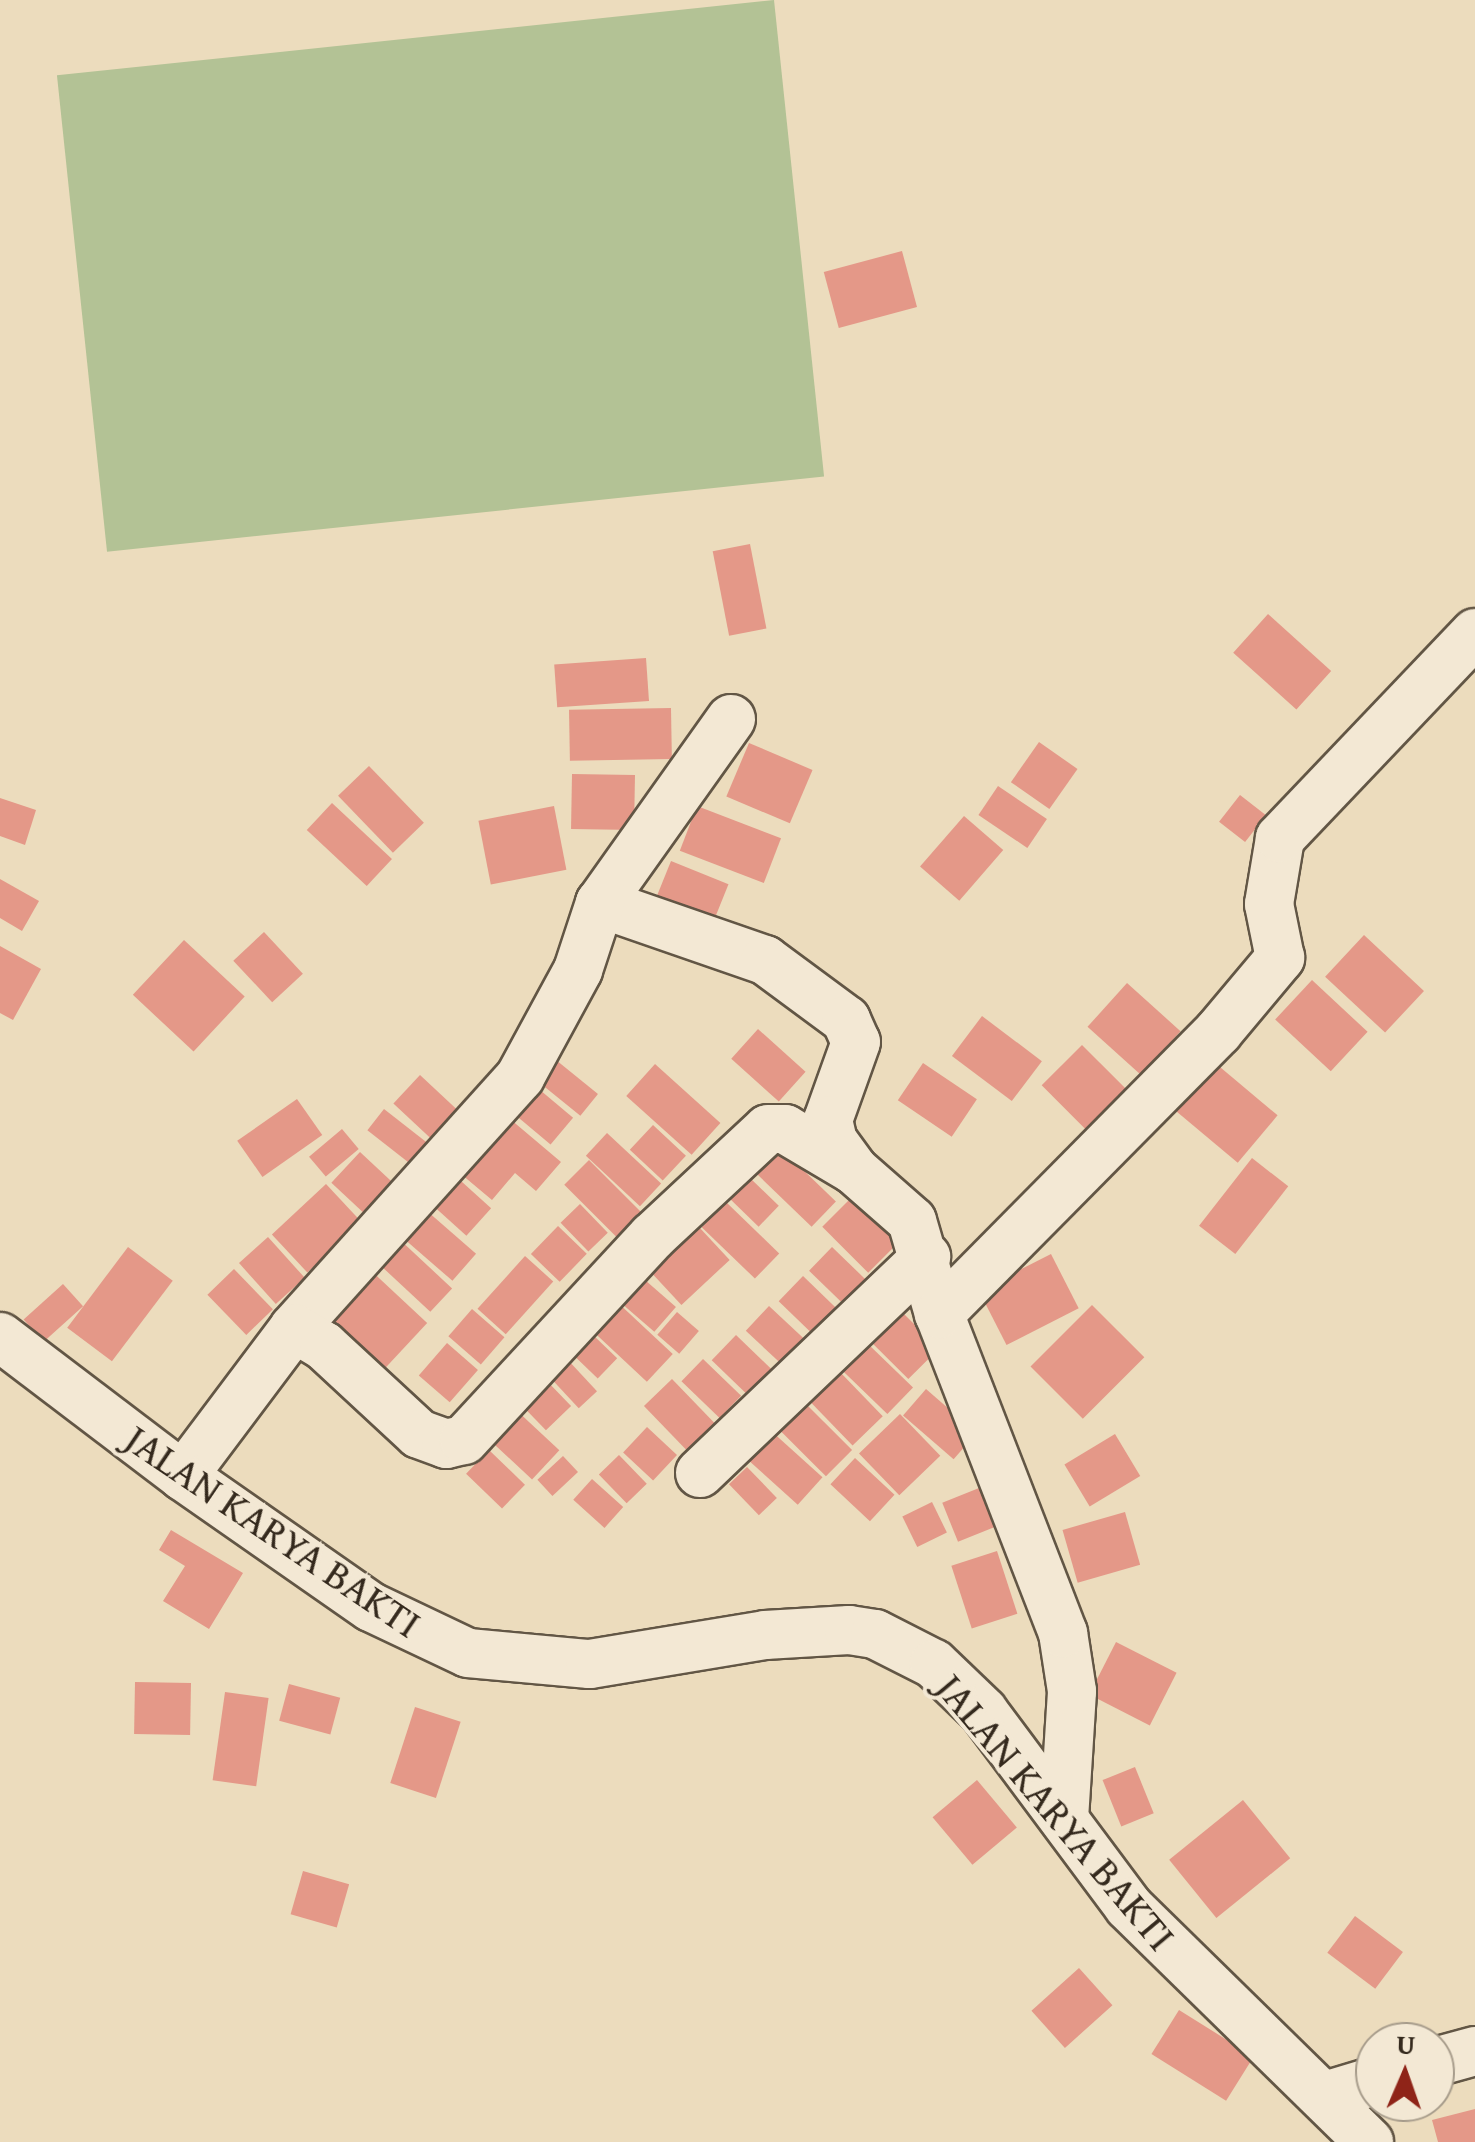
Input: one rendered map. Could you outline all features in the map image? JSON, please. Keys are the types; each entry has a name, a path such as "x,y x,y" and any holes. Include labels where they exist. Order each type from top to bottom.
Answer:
{"street":[{"path":"939,1314 1218,1032 1280,958 1269,904 1280,838 1475,633"},
{"path":"183,1476 294,1328 520,1077 571,983 600,903 731,719"},
{"path":"600,903 766,960 846,1020 856,1042 852,1066 828,1120 833,1141 854,1170"},
{"path":"294,1328 324,1346 420,1434 446,1444 464,1440 652,1237 768,1129 785,1128 854,1170 912,1221 926,1257 939,1314 1063,1633 1072,1691 1064,1819"},
{"path":"700,1473 926,1257"},
{"name":"JALAN KARYA BAKTI","path":"0,1337 183,1476 371,1607 468,1654 590,1664 765,1635 875,1634 934,1664 956,1684 1064,1819 1128,1907 1181,1964 1325,2096 1369,2142"},
{"path":"1325,2096 1355,2087"}],"green space":[{"path":"774,0 824,476 107,552 57,75"}],"building":[{"path":"902,251 917,307 839,328 824,272"},
{"path":"750,544 766,628 729,636 713,551"},
{"path":"1268,614 1331,671 1296,710 1233,653"},
{"path":"646,658 649,701 557,707 554,664"},
{"path":"671,708 672,759 570,761 569,710"},
{"path":"1039,742 1078,769 1049,809 1011,782"},
{"path":"749,743 813,770 790,823 726,796"},
{"path":"369,766 424,823 393,853 338,796"},
{"path":"572,774 635,775 634,830 571,829"},
{"path":"998,786 1047,819 1027,848 978,815"},
{"path":"1240,795 1266,815 1245,842 1219,822"},
{"path":"0,798 36,810 25,845 0,836"},
{"path":"332,803 392,859 367,886 307,830"},
{"path":"554,806 566,870 491,884 478,821"},
{"path":"697,806 781,838 764,883 680,851"},
{"path":"964,816 1003,850 959,901 920,867"},
{"path":"671,861 728,884 714,920 656,897"},
{"path":"0,879 39,901 22,931 0,918"},
{"path":"264,932 303,974 272,1002 233,961"},
{"path":"1364,935 1424,991 1385,1033 1325,977"},
{"path":"184,940 245,997 194,1051 133,995"},
{"path":"0,946 41,969 13,1020 0,1013"},
{"path":"1312,980 1368,1032 1331,1071 1275,1019"},
{"path":"1127,983 1181,1031 1141,1075 1088,1027"},
{"path":"982,1016 1042,1061 1012,1101 952,1056"},
{"path":"758,1029 806,1072 779,1102 731,1059"},
{"path":"1082,1045 1126,1089 1086,1129 1042,1085"},
{"path":"556,1060 598,1094 580,1116 538,1082"},
{"path":"1214,1062 1278,1115 1238,1163 1174,1109"},
{"path":"923,1063 977,1099 952,1137 898,1100"},
{"path":"655,1064 720,1123 692,1155 626,1096"},
{"path":"420,1075 461,1113 434,1142 393,1104"},
{"path":"534,1085 573,1118 551,1145 512,1112"},
{"path":"297,1099 322,1135 262,1177 237,1141"},
{"path":"384,1109 430,1145 413,1166 367,1130"},
{"path":"503,1113 561,1162 536,1191 515,1173 492,1200 455,1169"},
{"path":"653,1125 686,1156 663,1181 630,1150"},
{"path":"342,1129 359,1149 326,1177 309,1157"},
{"path":"607,1133 661,1183 640,1206 586,1156"},
{"path":"769,1137 836,1202 812,1227 745,1162"},
{"path":"360,1152 395,1185 366,1215 331,1183"},
{"path":"1252,1158 1288,1186 1235,1254 1199,1226"},
{"path":"589,1160 647,1218 622,1243 564,1185"},
{"path":"451,1172 491,1208 466,1236 426,1199"},
{"path":"750,1178 779,1206 759,1227 730,1199"},
{"path":"326,1184 361,1222 307,1272 272,1234"},
{"path":"859,1190 905,1236 868,1273 822,1227"},
{"path":"726,1202 779,1253 755,1279 702,1227"},
{"path":"580,1204 608,1233 588,1252 561,1223"},
{"path":"427,1211 476,1254 452,1281 403,1238"},
{"path":"558,1226 587,1254 560,1282 531,1254"},
{"path":"699,1227 730,1260 681,1305 651,1272"},
{"path":"268,1237 305,1278 276,1304 239,1263"},
{"path":"398,1238 452,1288 430,1312 376,1261"},
{"path":"128,1247 173,1281 112,1361 67,1328"},
{"path":"832,1247 866,1280 843,1303 809,1271"},
{"path":"1051,1254 1079,1308 1007,1345 979,1291"},
{"path":"525,1256 553,1281 506,1334 477,1309"},
{"path":"365,1265 427,1323 379,1375 317,1317"},
{"path":"234,1269 273,1309 246,1335 207,1295"},
{"path":"803,1276 835,1307 811,1332 779,1301"},
{"path":"645,1280 676,1307 654,1332 623,1305"},
{"path":"63,1284 83,1306 44,1342 24,1319"},
{"path":"615,1300 673,1354 647,1382 589,1328"},
{"path":"1092,1305 1144,1357 1083,1419 1030,1367"},
{"path":"769,1306 807,1341 784,1366 746,1331"},
{"path":"897,1307 939,1349 908,1379 867,1337"},
{"path":"472,1309 504,1337 481,1364 448,1336"},
{"path":"677,1312 699,1331 679,1354 657,1335"},
{"path":"592,1334 617,1358 598,1378 573,1354"},
{"path":"736,1335 774,1372 750,1397 712,1360"},
{"path":"447,1343 478,1370 450,1402 419,1375"},
{"path":"867,1343 913,1387 887,1414 841,1370"},
{"path":"567,1359 597,1391 579,1408 549,1376"},
{"path":"703,1359 741,1396 720,1418 681,1381"},
{"path":"839,1371 883,1416 853,1445 809,1400"},
{"path":"544,1378 571,1406 546,1430 519,1402"},
{"path":"672,1379 718,1426 690,1454 644,1406"},
{"path":"926,1389 977,1433 954,1459 903,1415"},
{"path":"804,1402 852,1450 826,1476 778,1428"},
{"path":"514,1408 559,1450 532,1480 487,1437"},
{"path":"900,1414 940,1456 899,1495 859,1454"},
{"path":"647,1427 677,1455 653,1481 623,1453"},
{"path":"769,1429 823,1477 798,1505 744,1456"},
{"path":"1115,1434 1140,1476 1090,1506 1064,1464"},
{"path":"489,1450 525,1485 502,1508 466,1474"},
{"path":"619,1455 647,1484 627,1503 599,1474"},
{"path":"563,1456 578,1472 552,1496 537,1480"},
{"path":"855,1458 894,1495 870,1521 830,1484"},
{"path":"747,1467 777,1498 759,1515 729,1484"},
{"path":"592,1479 623,1507 604,1528 573,1500"},
{"path":"984,1486 1000,1525 958,1542 942,1503"},
{"path":"932,1502 947,1533 917,1547 902,1516"},
{"path":"1125,1512 1140,1565 1078,1583 1063,1530"},
{"path":"171,1530 243,1573 209,1629 163,1601 185,1566 159,1550"},
{"path":"997,1551 1017,1614 972,1629 951,1566"},
{"path":"1116,1642 1177,1673 1150,1725 1089,1695"},
{"path":"135,1682 191,1683 190,1735 134,1734"},
{"path":"289,1684 340,1698 330,1734 279,1721"},
{"path":"225,1692 269,1698 256,1786 213,1780"},
{"path":"415,1707 461,1722 436,1798 390,1783"},
{"path":"1135,1767 1154,1813 1121,1826 1103,1780"},
{"path":"977,1780 1017,1827 972,1865 933,1817"},
{"path":"1243,1800 1290,1858 1216,1918 1169,1860"},
{"path":"303,1871 349,1884 337,1927 291,1914"},
{"path":"1355,1916 1403,1952 1375,1989 1327,1953"},
{"path":"1079,1968 1112,2005 1065,2048 1031,2011"},
{"path":"1179,2010 1254,2057 1226,2101 1151,2054"},
{"path":"1475,2109 1475,2142 1438,2142 1433,2122 1455,2122 1455,2114"}]}
